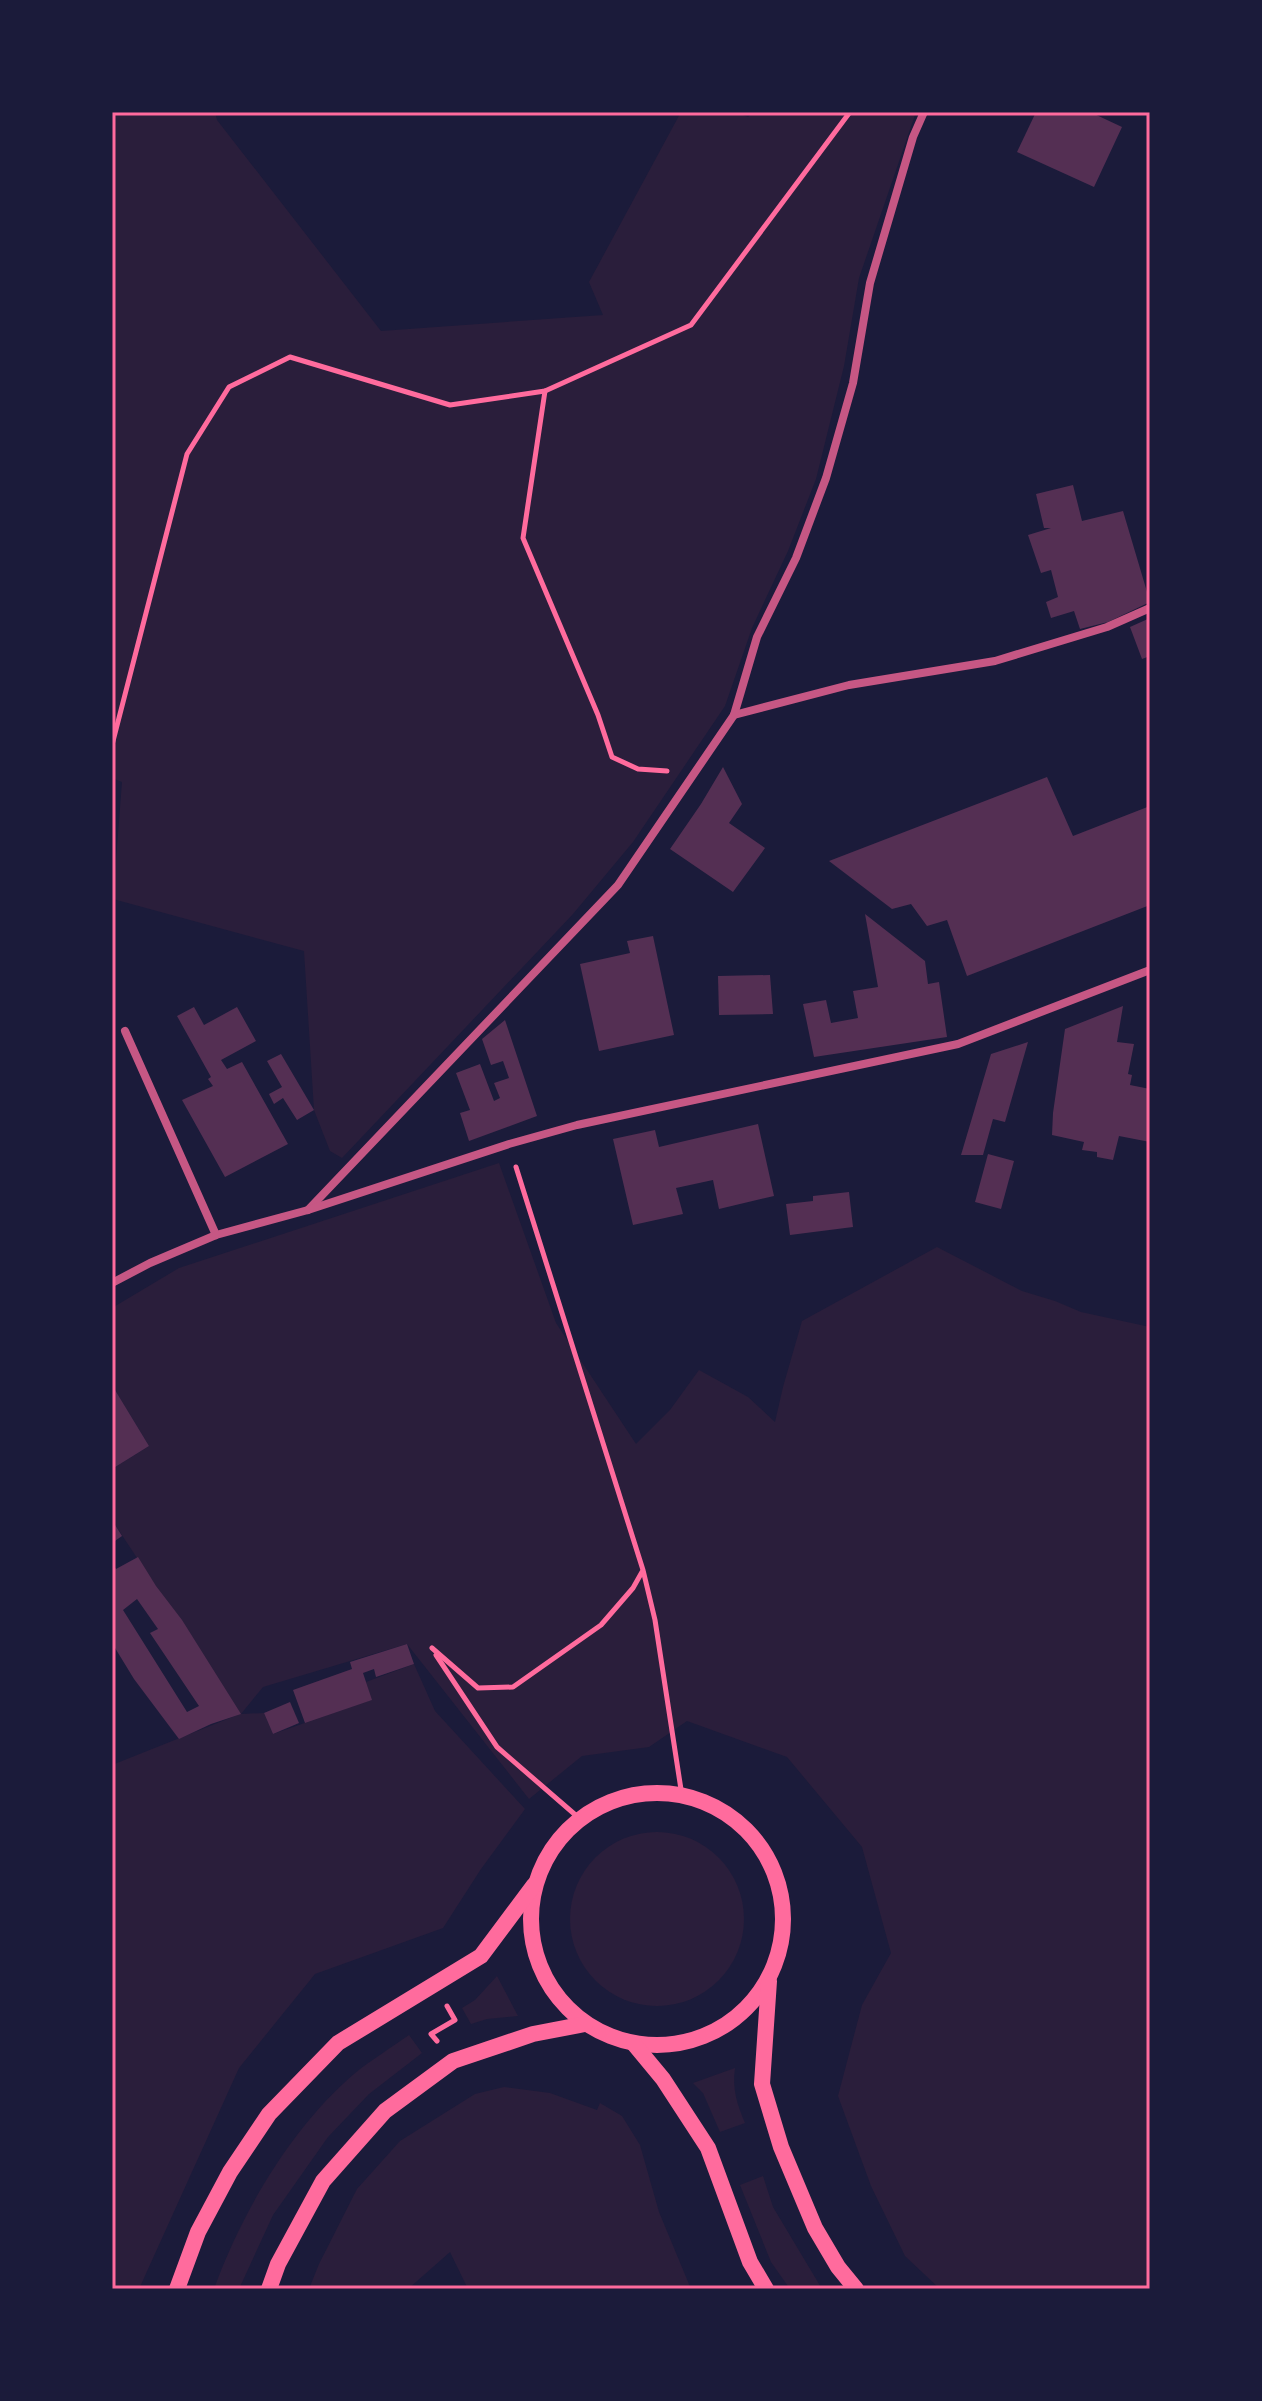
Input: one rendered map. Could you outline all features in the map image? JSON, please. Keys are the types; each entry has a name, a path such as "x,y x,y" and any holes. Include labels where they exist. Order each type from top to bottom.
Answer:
{"main road":[{"path":"177,2289 198,2232 230,2172 269,2114 338,2043 481,1956 535,1883 552,1847 579,1818 617,1799 660,1792 702,1800 739,1823 767,1856 782,1896 783,1939 770,1980 762,2084 781,2147 815,2228 838,2267 856,2289"},
{"path":"535,1883 530,1923 537,1962 556,1997 585,2024 609,2036 634,2044 674,2045 712,2034 745,2011 770,1980"},
{"path":"269,2289 278,2264 323,2181 385,2111 453,2061 533,2034 585,2024"},
{"path":"634,2044 663,2079 708,2148 750,2262 766,2289"}],"street":[{"path":"308,1210 618,885 734,715 757,637 796,558 826,478 853,383 870,283 913,137 924,112"},
{"path":"734,715 849,685 995,661 1107,627 1150,608"},
{"path":"112,1283 216,1235 308,1210 509,1144 577,1125 958,1044 1150,970"},
{"path":"125,1031 216,1235"}],"path":[{"path":"112,745 187,454 229,387 290,357 450,405 545,391 691,325 850,112"},
{"path":"545,391 523,538 598,715 612,757 638,769 695,772"},
{"path":"509,1144 643,1570 655,1620 682,1796"},
{"path":"579,1818 497,1747 432,1648 478,1688 513,1687 601,1625 633,1588 643,1570"},
{"path":"435,1985 455,2020 431,2034 453,2061"}],"shaded area":[{"path":"112,112 215,112 217,120 381,331 603,315 589,282 681,112 736,112 748,117 753,112 916,112 859,278 844,366 816,479 788,551 752,628 725,706 633,842 573,914 342,1158 330,1151 314,1110 304,951 113,899 122,782 112,778"},
{"path":"499,1163 556,1323 636,1444 670,1410 699,1370 748,1397 775,1422 802,1321 937,1247 1022,1291 1081,1312 1150,1327 1150,2289 940,2289 905,2256 871,2186 838,2096 862,2005 891,1953 862,1847 787,1757 687,1721 649,1747 582,1756 529,1799 407,1644 263,1687 241,1714 264,1713 273,1734 371,1700 366,1682 414,1664 435,1711 525,1809 443,1928 315,1974 239,2068 139,2289 112,2289 112,1765 240,1714 112,1520 112,1469 149,1446 112,1385 112,1308 179,1268"},
{"path":"657,1832 690,1839 718,1858 737,1886 744,1919 737,1952 718,1980 690,1999 657,2006 624,1999 596,1980 577,1952 570,1919 577,1886 596,1858 624,1839"},
{"path":"497,1976 518,2016 471,2024 462,2008 475,2000"},
{"path":"409,2035 422,2053 369,2094 328,2137 273,2215 239,2289 214,2289 254,2201 289,2145 354,2074"},
{"path":"735,2068 736,2096 745,2123 720,2132 703,2093 693,2083"},
{"path":"504,2087 550,2093 597,2110 600,2103 622,2116 640,2145 659,2212 691,2289 468,2289 450,2252 408,2289 309,2289 357,2189 400,2141 475,2094"},
{"path":"763,2176 773,2207 822,2289 790,2289 771,2262 740,2185"}],"building":[{"path":"1036,112 1090,112 1122,127 1094,187 1017,152"},
{"path":"1073,485 1082,521 1123,511 1150,602 1108,622 1080,629 1074,611 1051,618 1046,602 1058,597 1051,570 1041,573 1028,535 1051,528 1044,528 1036,494"},
{"path":"1150,618 1150,656 1142,659 1130,627"},
{"path":"723,767 742,804 729,823 765,848 733,892 670,849"},
{"path":"1047,777 1073,836 1150,806 1150,905 967,976 947,920 927,926 911,904 892,909 829,861"},
{"path":"865,914 925,961 928,984 939,982 947,1037 814,1057 803,1004 826,1000 831,1023 858,1018 853,991 878,987"},
{"path":"653,936 674,1035 599,1051 580,964 630,953 627,941"},
{"path":"770,975 773,1014 719,1015 718,976"},
{"path":"1123,1006 1117,1042 1134,1044 1128,1074 1132,1075 1130,1085 1150,1089 1150,1142 1119,1136 1113,1160 1097,1157 1097,1152 1082,1150 1084,1142 1052,1135 1053,1113 1065,1029"},
{"path":"194,1007 204,1025 237,1007 256,1041 221,1060 227,1069 242,1062 288,1144 225,1177 182,1100 213,1086 177,1016"},
{"path":"505,1020 537,1116 469,1141 460,1113 470,1110 456,1073 480,1064 494,1101 500,1098 494,1083 509,1078 503,1061 491,1065 482,1039"},
{"path":"1028,1042 1005,1122 993,1119 983,1155 961,1155 991,1054"},
{"path":"281,1054 314,1110 297,1120 283,1098 274,1104 269,1094 282,1087 267,1061"},
{"path":"758,1124 774,1196 719,1209 713,1180 676,1188 683,1214 633,1225 613,1139 655,1130 659,1147"},
{"path":"988,1154 1014,1161 1001,1209 975,1202"},
{"path":"849,1192 853,1227 790,1235 786,1204 813,1201 813,1196"},
{"path":"112,1385 149,1446 112,1469"},
{"path":"112,1520 122,1536 112,1543"},
{"path":"138,1557 241,1714 179,1739 134,1679 112,1643 112,1564 116,1569","holes":["137,1599 158,1629 150,1633 199,1706 187,1712 123,1610"]},
{"path":"407,1644 414,1664 376,1677 374,1669 363,1673 372,1700 305,1723 293,1690 352,1669 350,1662"},
{"path":"290,1702 299,1723 273,1734 264,1713"}]}
